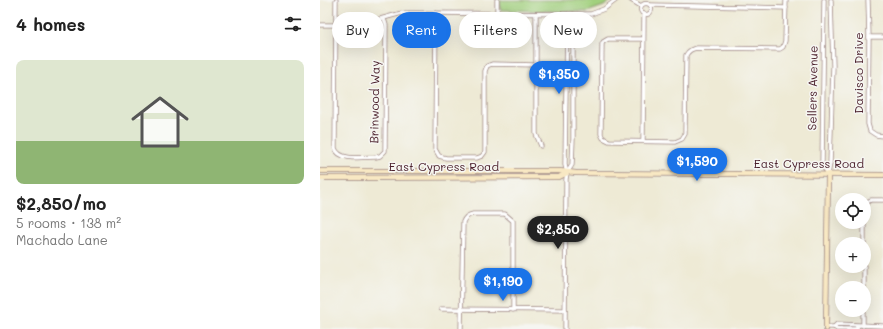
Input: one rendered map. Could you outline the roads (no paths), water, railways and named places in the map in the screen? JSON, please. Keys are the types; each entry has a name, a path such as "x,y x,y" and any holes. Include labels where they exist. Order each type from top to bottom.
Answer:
{"street":[{"path":"336,0 336,12"},
{"path":"497,0 497,12"},
{"path":"596,12 604,9 616,0"},
{"path":"631,0 641,6"},
{"path":"643,39 608,39 602,44 601,134 603,138 609,141 675,142 682,140 685,134 686,55 688,52 697,48 780,49 783,47 785,41 786,0"},
{"name":"Sellers Avenue","path":"824,0 822,165 828,174"},
{"name":"Sellers Avenue","path":"826,328 828,174 830,164 833,66 831,0"},
{"name":"Davisco Drive","path":"868,0 868,124 870,131 876,135 883,136"},
{"path":"641,6 646,3 651,5 786,8"},
{"path":"644,14 648,14 650,12 652,9 651,5"},
{"path":"641,6 640,10 644,14 643,141"},
{"path":"532,14 540,14"},
{"path":"536,14 536,134 541,146"},
{"path":"384,18 392,16"},
{"name":"Brinwood Way","path":"336,48 336,152 342,157 376,157 383,154 385,147 386,25 384,18"},
{"path":"320,25 332,26"},
{"path":"869,37 883,37"},
{"path":"436,48 435,149 436,153 442,157 477,158 482,156 485,152 487,66 492,64 536,65"},
{"path":"565,329 567,48"},
{"path":"567,173 572,165 573,48"},
{"name":"East Cypress Road","path":"320,171 559,171 567,173 883,175"},
{"name":"East Cypress Road","path":"320,178 559,176 567,173"},
{"path":"871,200 883,200"},
{"path":"461,329 463,222 465,218 473,214 505,214 513,221 513,310"},
{"path":"441,309 565,310"},
{"path":"863,317 863,326"},
{"path":"826,328 834,327 837,329 856,329 858,326 883,326"}]}
